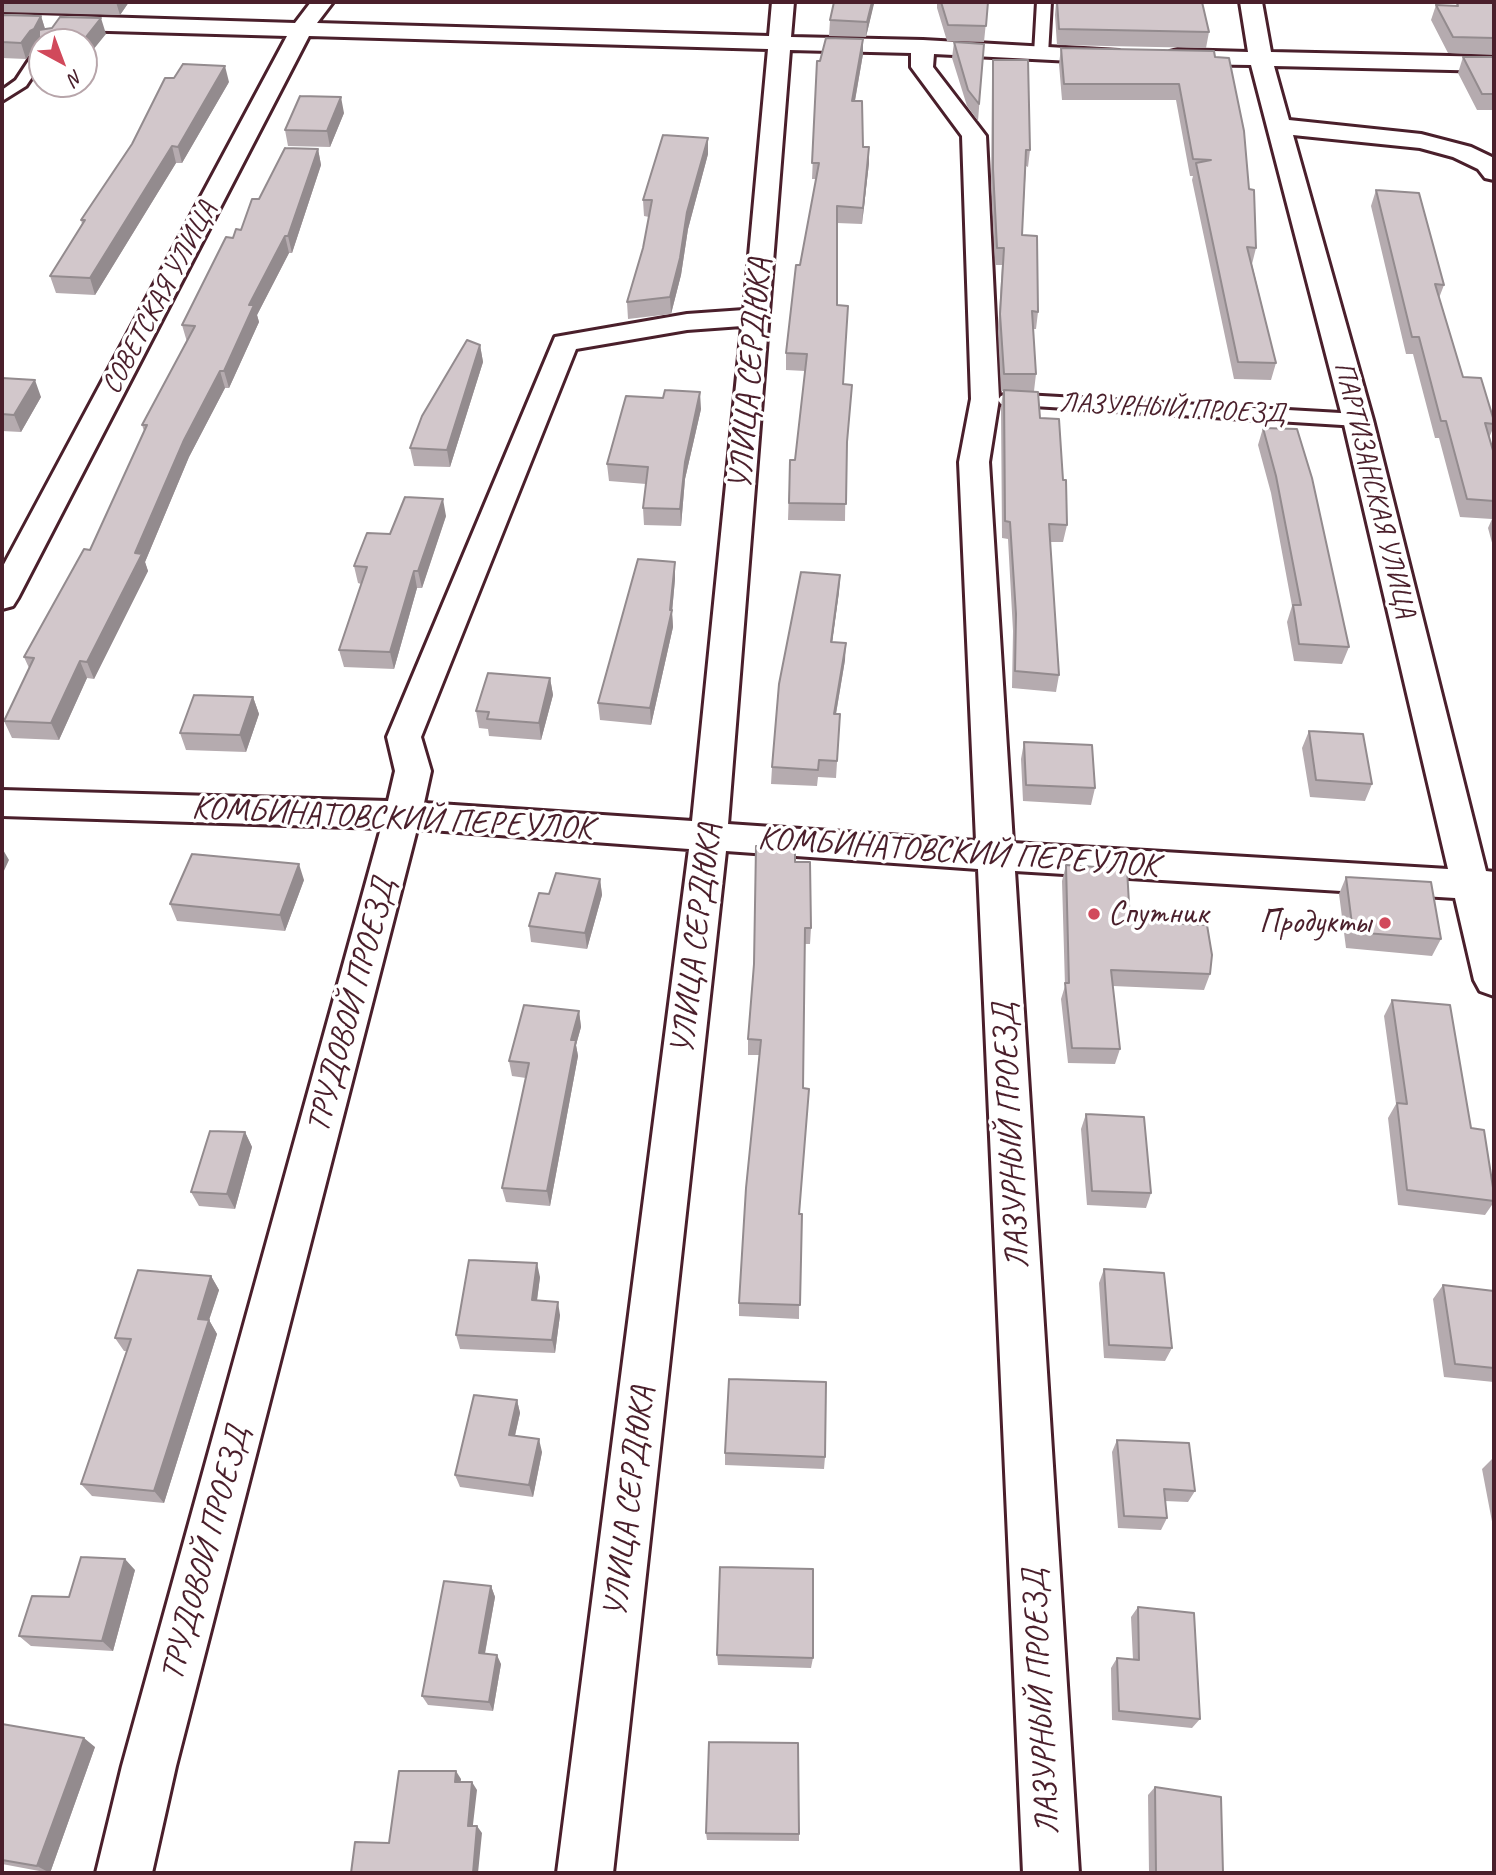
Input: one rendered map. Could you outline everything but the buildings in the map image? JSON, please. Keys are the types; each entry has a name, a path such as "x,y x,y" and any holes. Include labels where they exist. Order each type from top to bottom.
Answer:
{"street":[{"name":"СОВЕТСКАЯ УЛИЦА","path":"2,598 302,29 323,2"},
{"name":"УЛИЦА СЕРДЮКА","path":"585,1873 709,837 783,2"},
{"name":"ПАРТИЗАНСКАЯ УЛИЦА","path":"1251,2 1261,60 1278,126 1483,886 1494,980"},
{"path":"2,21 32,28"},
{"path":"98,32 302,29 923,47 1041,54 1494,64"},
{"name":"ЛАЗУРНЫЙ ПРОЕЗД","path":"923,47 922,67 974,136 985,399 974,462 1051,1873"},
{"path":"1278,126 1421,141 1462,152 1487,164 1494,173"},
{"name":"ТРУДОВОЙ ПРОЕЗД","path":"124,1873 153,1753 403,815 413,771 404,737 565,343 687,321 757,317"},
{"name":"КОМБИНАТОВСКИЙ ПЕРЕУЛОК","path":"2,803 403,815 1483,886"}],"lane":[{"path":"1041,54 1044,2"},
{"path":"2,97 21,83 28,72"},
{"name":"ЛАЗУРНЫЙ ПРОЕЗД","path":"985,399 1358,420"}],"place":[{"name":"Спутник","path":"1094,914"},
{"name":"Продукты","path":"1385,923"}]}
